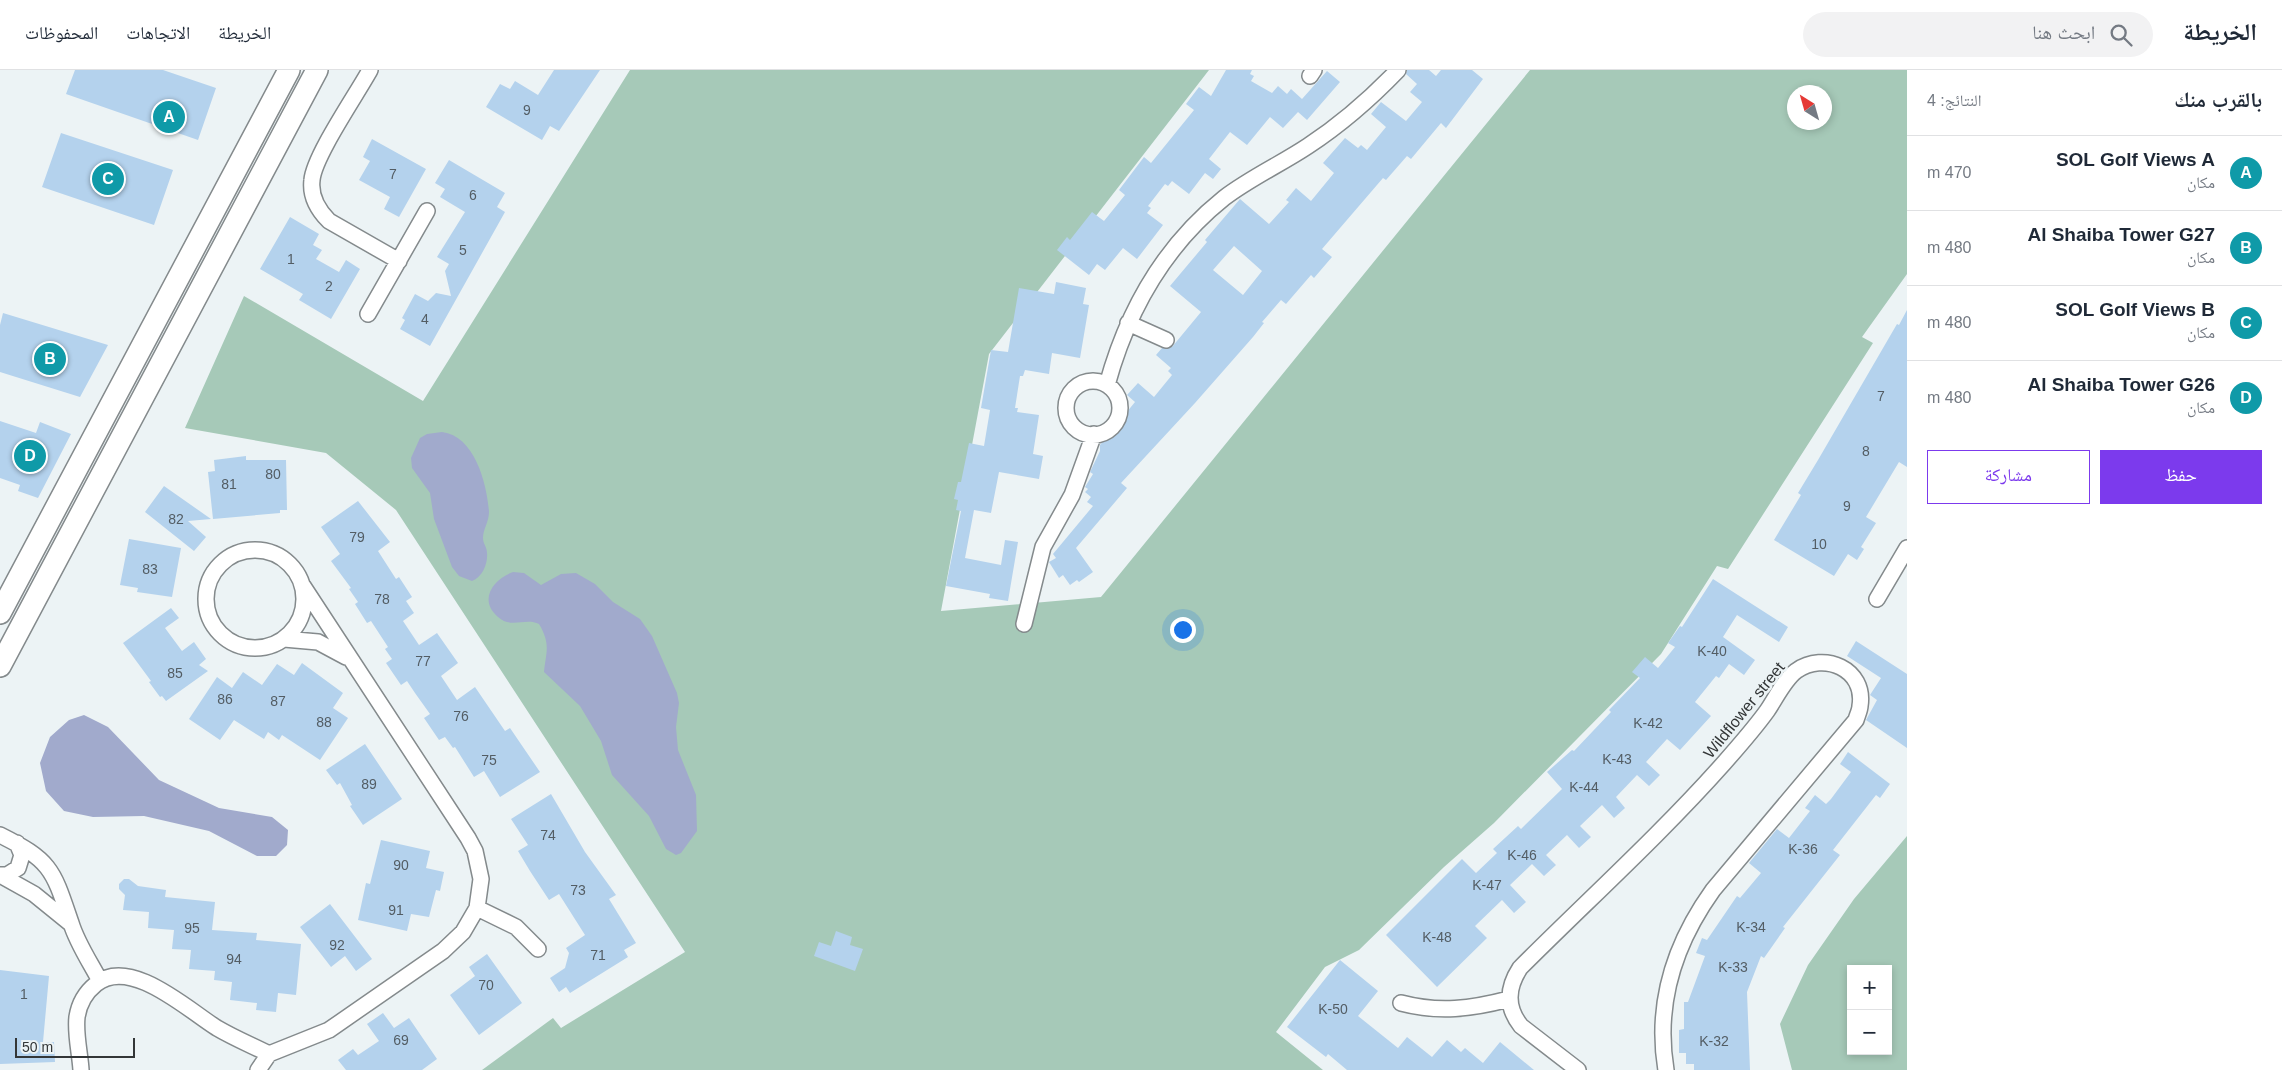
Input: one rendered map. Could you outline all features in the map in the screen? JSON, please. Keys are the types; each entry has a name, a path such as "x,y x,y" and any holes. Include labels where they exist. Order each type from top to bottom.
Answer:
{"street":[{"path":"0,613 288,70"},
{"path":"0,666 317,70"},
{"path":"370,70 314,168 312,191 320,213 328,222 399,261"},
{"path":"1107,385 1128,323 1140,299 1164,262 1205,215 1226,197 1320,138 1398,70"},
{"path":"368,314 427,211"},
{"path":"1128,323 1166,340"},
{"path":"1089,381 1107,385 1117,398 1118,414 1109,428 1094,434 1076,429 1066,414 1068,397 1073,389 1089,381"},
{"path":"1024,624 1043,547 1072,495 1094,434"},
{"path":"1877,599 1907,548"},
{"path":"258,1070 269,1054 329,1030 443,951 464,932 477,908 481,879 475,851 348,659 290,564 279,556 267,551 241,552 229,558 218,566 209,583 206,602 208,615 214,627 223,637 234,644 260,648 272,645 284,639 299,621 304,598 303,586"},
{"path":"284,639 318,642 348,659"},
{"name":"Wildflower street","path":"1509,999 1510,988 1520,968 1703,787 1746,738 1794,673 1808,663 1824,661 1839,665 1852,675 1859,689 1861,705 1856,720 1713,890 1698,911 1676,957 1669,982 1663,1033 1666,1070"},
{"path":"0,835 30,850 51,872 64,899 71,924 100,981"},
{"path":"0,875 13,872 18,868 22,855 16,843"},
{"path":"0,875 34,894 71,924"},
{"path":"477,908 516,927 538,949"},
{"path":"82,1070 77,1017 84,996 100,981 119,975 139,979 216,1027 269,1054"},
{"path":"1401,1003 1446,1011 1476,1007 1509,999 1515,1018 1521,1026 1578,1070"}],"green space":[{"path":"630,70 1209,70 989,354 941,611 1101,597 1530,70 1907,70 1907,274 1862,337 1873,343 1728,569 1717,566 1661,654 1494,823 1444,867 1359,950 1325,967 1276,1032 1323,1070 482,1070 553,1018 561,1028 685,952 396,510 326,453 185,428 244,296 423,401"},
{"path":"1907,836 1907,1070 1792,1070 1780,1024 1808,965 1854,899"}],"water":[{"path":"442,432 453,435 463,442 471,452 482,475 488,501 489,512 483,538 487,551 487,561 482,573 472,581 459,576 452,567 434,519 430,493 412,468 411,458 420,438 427,434"},
{"path":"513,572 524,573 541,585 561,574 576,573 595,584 613,602 640,619 652,636 677,693 679,703 676,727 678,750 696,795 697,831 681,853 676,855 666,849 649,816 612,775 601,741 580,706 544,672 546,643 539,624 534,622 508,622 498,617 492,610 489,604 490,591 499,580"},
{"path":"84,715 108,727 159,780 219,808 272,817 288,830 287,845 276,856 257,856 209,831 144,816 93,817 64,811 46,791 40,763 50,737 69,720"}],"building":[{"path":"75,70 163,70 216,88 198,140 66,94"},
{"path":"554,70 600,70 559,131 550,126 542,140 486,107 500,84 510,89 515,81 538,95"},
{"path":"1226,70 1252,70 1250,74 1254,76 1251,81 1272,93 1278,86 1287,94 1291,89 1302,99 1327,71 1340,82 1307,120 1298,112 1283,128 1270,117 1247,145 1230,132 1209,159 1221,169 1213,179 1205,173 1189,194 1172,181 1168,186 1165,184 1148,206 1151,208 1147,213 1163,225 1137,259 1123,248 1105,270 1097,264 1089,275 1057,250 1067,237 1070,240 1092,212 1104,221 1125,195 1119,190 1144,157 1151,163 1194,110 1186,104 1199,87 1211,96"},
{"path":"1407,70 1429,70 1436,76 1441,70 1472,70 1483,79 1446,128 1441,123 1411,159 1407,156 1386,180 1383,178 1322,249 1332,257 1314,278 1311,275 1286,304 1281,300 1262,322 1264,323 1253,337 1121,483 1127,488 1076,548 1093,572 1079,582 1077,580 1070,585 1063,575 1059,578 1049,562 1056,558 1053,554 1093,506 1087,502 1091,497 1085,492 1088,489 1085,487 1093,474 1090,472 1100,451 1100,445 1135,402 1127,395 1138,383 1154,397 1172,375 1168,371 1171,368 1156,355 1162,348 1172,347 1201,312 1170,286 1207,242 1205,240 1240,199 1269,224 1289,202 1286,200 1296,188 1311,201 1334,173 1323,163 1345,138 1358,148 1361,145 1367,150 1386,127 1371,114 1381,102 1406,121 1422,102 1410,92 1417,84 1406,74","holes":["1234,246 1262,271 1243,295 1213,270"]},
{"path":"61,133 173,170 154,225 42,187"},
{"path":"372,139 426,169 399,217 384,209 390,197 359,180 370,161 363,157"},
{"path":"449,160 505,193 497,207 505,212 430,346 400,329 405,320 402,318 415,294 428,301 436,293 451,296 445,271 449,264 437,257 465,212 440,197 445,189 435,183"},
{"path":"290,217 319,234 313,245 322,250 316,259 339,272 346,260 360,269 331,319 299,300 303,294 260,269"},
{"path":"1056,282 1086,288 1083,304 1089,305 1080,358 1052,353 1049,374 1025,370 1023,376 1020,376 1015,408 1018,408 1017,412 1039,415 1033,454 1043,456 1039,479 999,472 991,513 974,510 965,558 1001,565 1005,540 1018,542 1008,601 989,598 990,594 946,586 961,511 956,510 958,500 954,499 958,482 961,482 969,443 984,446 990,410 981,408 991,350 1008,352 1019,288 1054,294"},
{"path":"1907,310 1907,467 1899,462 1866,517 1876,523 1861,547 1864,549 1857,560 1848,554 1834,576 1774,540 1801,495 1798,493"},
{"path":"3,313 108,345 80,397 0,372 0,325"},
{"path":"0,421 36,433 40,422 71,434 38,498 18,491 20,485 0,478"},
{"path":"246,456 246,460 286,460 287,510 280,510 280,513 213,519 208,472 215,471 214,460"},
{"path":"164,486 211,519 188,521 206,537 194,551 145,512"},
{"path":"358,501 390,542 378,551 396,579 399,577 412,597 406,601 414,613 403,621 419,645 437,633 458,663 441,676 457,700 475,687 505,731 510,728 540,772 500,797 484,771 474,777 455,747 453,748 445,737 439,740 424,718 430,714 407,681 401,685 386,663 392,659 385,649 388,647 371,621 367,623 355,604 358,602 349,589 351,588 331,561 340,554 321,527"},
{"path":"129,539 181,548 172,597 137,592 138,588 120,585"},
{"path":"1713,579 1788,627 1779,642 1737,615 1723,637 1755,660 1744,675 1729,664 1719,678 1716,676 1695,702 1711,716 1680,750 1667,739 1646,762 1660,775 1649,786 1637,775 1616,797 1625,808 1614,818 1602,805 1580,826 1591,837 1579,848 1567,835 1546,855 1556,865 1544,876 1532,864 1510,885 1526,902 1514,913 1502,900 1475,926 1487,938 1437,987 1386,935 1462,859 1476,873 1497,853 1493,849 1518,826 1521,829 1562,789 1547,772 1572,750 1574,751 1611,712 1609,710 1640,678 1632,672 1645,657 1658,668 1675,647 1668,643 1680,626 1682,627"},
{"path":"171,608 179,618 165,628 182,651 194,642 206,659 199,665 208,671 166,701 162,696 160,697 149,682 151,681 123,643"},
{"path":"1856,641 1907,674 1907,748 1866,720 1877,700 1870,695 1881,678 1847,656"},
{"path":"302,663 343,693 333,708 348,718 320,760 282,735 279,740 268,732 264,739 234,720 220,740 189,719 217,677 232,688 243,672 262,685 277,664 294,675"},
{"path":"365,744 402,799 363,825 350,806 352,805 340,783 337,785 326,770"},
{"path":"1848,752 1890,784 1880,798 1876,795 1833,850 1840,855 1783,927 1785,928 1764,958 1761,956 1747,992 1750,1070 1694,1070 1694,1064 1686,1064 1686,1053 1679,1053 1679,1030 1684,1029 1684,1002 1688,1002 1705,956 1696,953 1702,938 1707,940 1737,896 1740,898 1761,873 1749,863 1777,829 1789,838 1810,811 1805,808 1815,795 1826,804 1831,799 1851,772 1840,764"},
{"path":"551,794 585,852 616,895 609,899 636,943 624,950 628,957 570,993 566,987 559,992 550,978 565,968 569,953 566,948 585,935 559,894 549,900 530,871 518,851 528,845 511,819"},
{"path":"381,840 430,851 426,868 444,872 440,891 436,890 429,917 411,914 407,931 358,920 366,883 370,884"},
{"path":"124,879 129,879 138,886 166,890 165,897 215,902 212,930 257,933 256,940 301,944 296,995 278,993 276,1012 256,1010 257,1003 230,1000 232,982 214,980 215,971 189,969 191,950 172,949 174,930 148,928 149,912 123,910 125,895 119,889 119,884"},
{"path":"330,904 372,959 356,971 345,956 331,967 300,927"},
{"path":"836,931 852,937 850,945 863,949 855,971 814,956 819,942 831,946"},
{"path":"487,954 522,1003 479,1035 450,995 475,976 469,967"},
{"path":"1340,960 1378,991 1358,1016 1398,1048 1407,1037 1432,1057 1447,1040 1461,1052 1465,1048 1483,1063 1500,1042 1534,1070 1347,1070 1328,1054 1326,1057 1287,1027"},
{"path":"0,970 49,976 43,1042 54,1042 55,1062 0,1064"},
{"path":"383,1013 394,1028 409,1018 437,1059 422,1070 346,1070 338,1060 353,1049 358,1055 379,1041 367,1024"}],"place":[{"name":"SOL Golf Views A","path":"169,117"},
{"name":"SOL Golf Views B","path":"108,179"},
{"name":"Al Shaiba Tower G27","path":"50,359"},
{"name":"Al Shaiba Tower G26","path":"30,456"}]}
